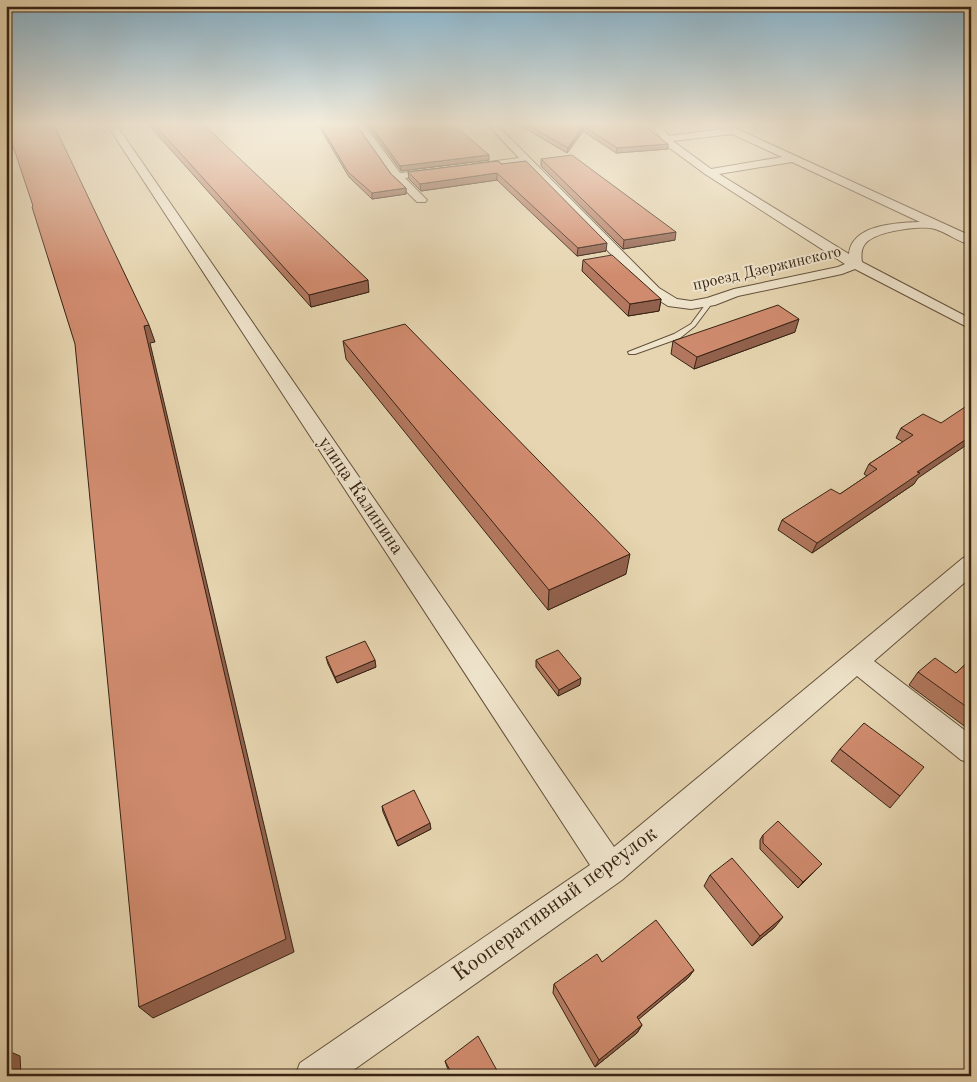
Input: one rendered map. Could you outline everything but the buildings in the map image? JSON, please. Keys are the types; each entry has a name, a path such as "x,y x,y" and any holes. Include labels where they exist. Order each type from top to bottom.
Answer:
{"street":[{"name":"улица Калинина","path":"144,173 611,869"},
{"path":"395,173 421,200"},
{"path":"397,176 419,173"},
{"name":"проезд Дзержинского","path":"540,173 654,291 673,303 692,305 710,302 734,293 842,270 855,264"},
{"name":"проезд Дзержинского","path":"711,173 855,264 971,325"},
{"path":"823,173 971,241"},
{"path":"855,264 853,255 857,245 864,237 880,230 901,226 935,225"},
{"name":"Кооперативный переулок","path":"314,1076 611,869 971,564"},
{"path":"856,661 971,751"}],"lane":[{"path":"632,352 677,336 693,325 710,302"}]}
